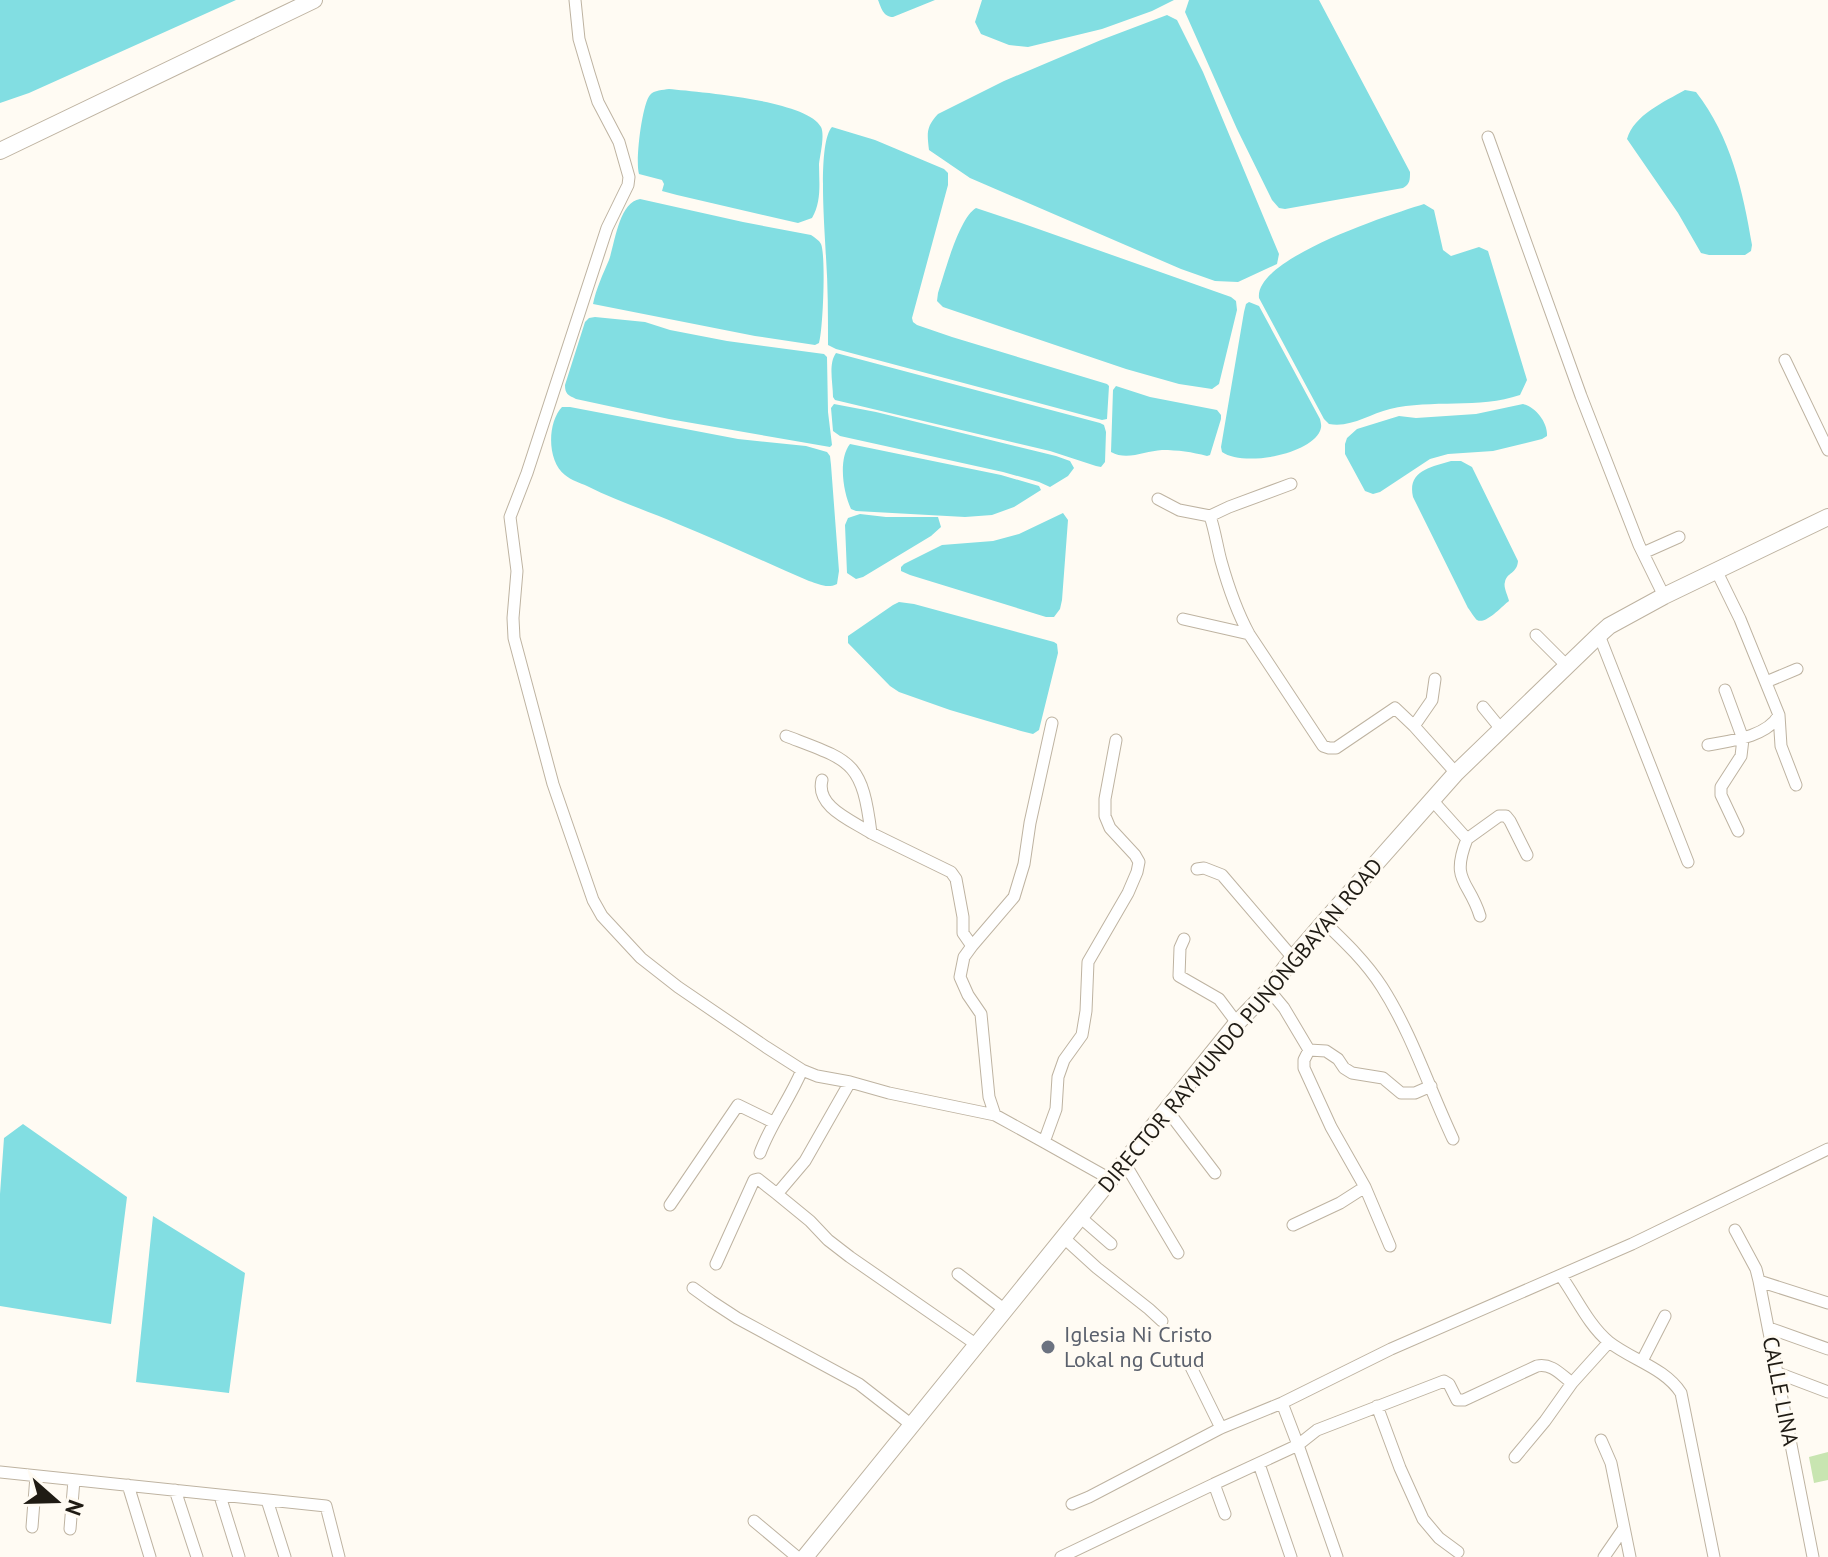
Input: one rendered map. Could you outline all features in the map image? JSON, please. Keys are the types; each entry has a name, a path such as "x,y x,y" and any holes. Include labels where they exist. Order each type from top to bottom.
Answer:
{"street":[{"path":"0,151 314,0"},
{"path":"575,0 579,39 598,102 619,142 629,177 628,185 607,228 510,517 517,571 514,638 553,784 593,900 602,916 641,958 678,987 802,1070 889,1093 995,1115 1110,1179"},
{"path":"1488,137 1581,396 1643,553 1664,596"},
{"path":"1785,360 1828,450"},
{"path":"1158,499 1179,510 1210,516 1291,484"},
{"path":"1210,516 1221,562 1241,618 1323,746 1336,748 1392,709 1398,709 1456,773"},
{"name":"DIRECTOR RAYMUNDO PUNONGBAYAN ROAD","path":"805,1557 1237,1023 1456,773 1609,626 1716,570 1828,517"},
{"path":"1643,553 1679,537"},
{"path":"1716,570 1740,619 1779,715 1781,746 1796,785"},
{"path":"1183,619 1249,634"},
{"path":"1536,635 1566,665"},
{"path":"1599,635 1688,862"},
{"path":"1766,682 1797,669"},
{"path":"1414,726 1432,700 1435,679"},
{"path":"1725,690 1743,739 1741,756 1720,790 1738,831"},
{"path":"1483,707 1501,729"},
{"path":"1708,745 1743,739 1774,723 1779,715"},
{"path":"995,1115 989,1097 981,1014 960,977 964,957 1014,897 1024,864 1052,723"},
{"path":"786,736 835,756 853,767 863,788 871,833"},
{"path":"1044,1142 1056,1109 1058,1077 1064,1060 1082,1035 1088,962 1128,893 1139,862 1110,828 1105,816 1105,799 1116,740"},
{"path":"822,780 821,794 828,805 871,833 951,872 956,879 963,933 972,946"},
{"path":"1432,800 1467,839"},
{"path":"1480,916 1463,884 1459,868 1467,839 1499,816 1506,816 1527,855"},
{"path":"1197,869 1204,868 1222,875 1293,958"},
{"path":"1324,922 1364,962 1382,987 1408,1035 1453,1139"},
{"path":"1184,939 1180,948 1179,976 1219,999 1237,1023"},
{"path":"1269,990 1284,1008 1309,1050"},
{"path":"1309,1050 1326,1051 1352,1073 1383,1078 1401,1093 1415,1093 1431,1086"},
{"path":"1309,1050 1304,1068 1331,1127 1365,1187 1390,1246"},
{"path":"760,1153 802,1070"},
{"path":"777,1194 805,1161 850,1082"},
{"path":"670,1205 738,1105 773,1122"},
{"path":"1167,1110 1215,1173"},
{"path":"1072,1504 1221,1428 1282,1403 1391,1349 1659,1232 1828,1149"},
{"path":"1124,1162 1178,1253"},
{"path":"716,1264 754,1180 758,1179 850,1257 977,1345"},
{"path":"1293,1225 1340,1203 1365,1187"},
{"path":"1080,1217 1111,1244"},
{"name":"CALLE LINA","path":"1735,1230 1759,1281 1813,1557"},
{"path":"1064,1238 1162,1321"},
{"path":"958,1274 1005,1310"},
{"path":"1561,1276 1595,1328 1609,1342 1676,1385 1681,1393 1714,1557"},
{"path":"1759,1281 1828,1303"},
{"path":"693,1288 737,1318 859,1384 913,1426"},
{"path":"1642,1361 1665,1316"},
{"path":"1769,1328 1828,1349"},
{"path":"1515,1457 1572,1383 1609,1342"},
{"path":"1188,1361 1221,1428"},
{"path":"1061,1557 1298,1445 1317,1430 1444,1381 1449,1384 1457,1400 1464,1400 1545,1364 1572,1383"},
{"path":"1778,1373 1828,1392"},
{"path":"1282,1403 1334,1556"},
{"path":"1377,1406 1423,1519 1439,1538 1458,1552"},
{"path":"1601,1440 1611,1463 1630,1557"},
{"path":"1259,1464 1291,1557"},
{"path":"0,1472 326,1506 339,1557"},
{"path":"32,1527 36,1476"},
{"path":"70,1529 74,1480"},
{"path":"1214,1484 1225,1514"},
{"path":"128,1485 150,1557"},
{"path":"175,1490 197,1557"},
{"path":"220,1496 239,1557"},
{"path":"267,1500 285,1557"},
{"path":"754,1521 797,1557"},
{"path":"1604,1557 1624,1528"}],"green space":[{"path":"1828,1452 1828,1480 1814,1483 1809,1457"}],"water":[{"path":"0,0 236,0 29,93 0,103"},
{"path":"878,0 935,0 890,17"},
{"path":"982,0 1174,0 1102,29 1028,47 1009,45 981,34 975,22"},
{"path":"1189,0 1319,0 1410,172 1407,185 1279,208 1272,200 1237,129 1185,12"},
{"path":"1167,15 1177,20 1203,72 1279,254 1277,264 1238,282 1215,281 1181,269 970,178 929,150 928,130 938,114 1004,81"},
{"path":"669,89 751,99 795,110 812,118 821,127 823,135 819,198 812,218 798,223 677,195 662,191 662,180 639,174 640,133 647,100 654,92"},
{"path":"1685,90 1696,92 1708,109 1734,165 1752,245 1751,251 1745,255 1701,253 1678,213 1627,139 1643,116"},
{"path":"832,127 875,140 948,173 948,185 913,322 952,337 1107,384 1107,419 828,345 823,169 827,136"},
{"path":"640,199 811,235 817,239 823,251 823,309 819,343 815,345 755,336 593,304 623,215 627,207"},
{"path":"1424,204 1434,210 1443,250 1451,256 1479,247 1488,251 1527,380 1520,395 1504,399 1406,406 1352,422 1329,424 1259,298 1263,283 1278,268 1301,253 1356,228"},
{"path":"976,208 1231,297 1236,301 1237,310 1219,384 1212,389 1179,384 943,307 937,301 938,293 949,260 958,234"},
{"path":"1249,302 1259,306 1321,425 1320,431 1303,447 1259,458 1232,456 1222,452 1221,447 1244,312"},
{"path":"595,317 645,322 727,341 824,354 827,357 832,445 669,419 576,399 566,392 565,385 585,322"},
{"path":"836,353 1100,423 1106,432 1105,462 1101,467 1096,466 1050,451 835,400 832,368"},
{"path":"1116,386 1150,397 1217,410 1221,419 1210,455 1168,450 1130,456 1111,452 1113,390"},
{"path":"834,404 1056,456 1070,461 1074,468 1068,476 1050,487 1003,472 840,436 833,431 831,408"},
{"path":"1523,404 1540,416 1547,436 1493,451 1448,454 1430,459 1373,494 1365,491 1345,454 1347,438 1357,429 1399,416 1416,418 1476,414"},
{"path":"562,407 827,452 831,465 839,571 837,584 826,586 809,581 567,477 555,461 551,442 554,422"},
{"path":"850,444 1001,475 1039,486 1041,490 1014,507 992,515 965,517 856,511 851,509 848,502 843,476 844,458"},
{"path":"1461,461 1472,467 1518,561 1505,582 1509,601 1481,621 1476,620 1468,608 1413,497 1412,488 1417,476 1429,468"},
{"path":"1063,513 1068,520 1062,600 1054,617 901,571 904,564 942,545 993,541 1019,534"},
{"path":"860,514 938,517 941,527 931,536 856,579 847,573 845,525 848,518"},
{"path":"899,602 1057,644 1058,653 1039,730 1033,734 1021,731 950,710 890,686 848,643 848,636"},
{"path":"23,1124 127,1197 111,1324 0,1306 0,1194 4,1138"},
{"path":"153,1216 245,1273 229,1393 136,1382"}],"place":[{"name":"Iglesia Ni Cristo Lokal ng Cutud","path":"1048,1347"}]}
